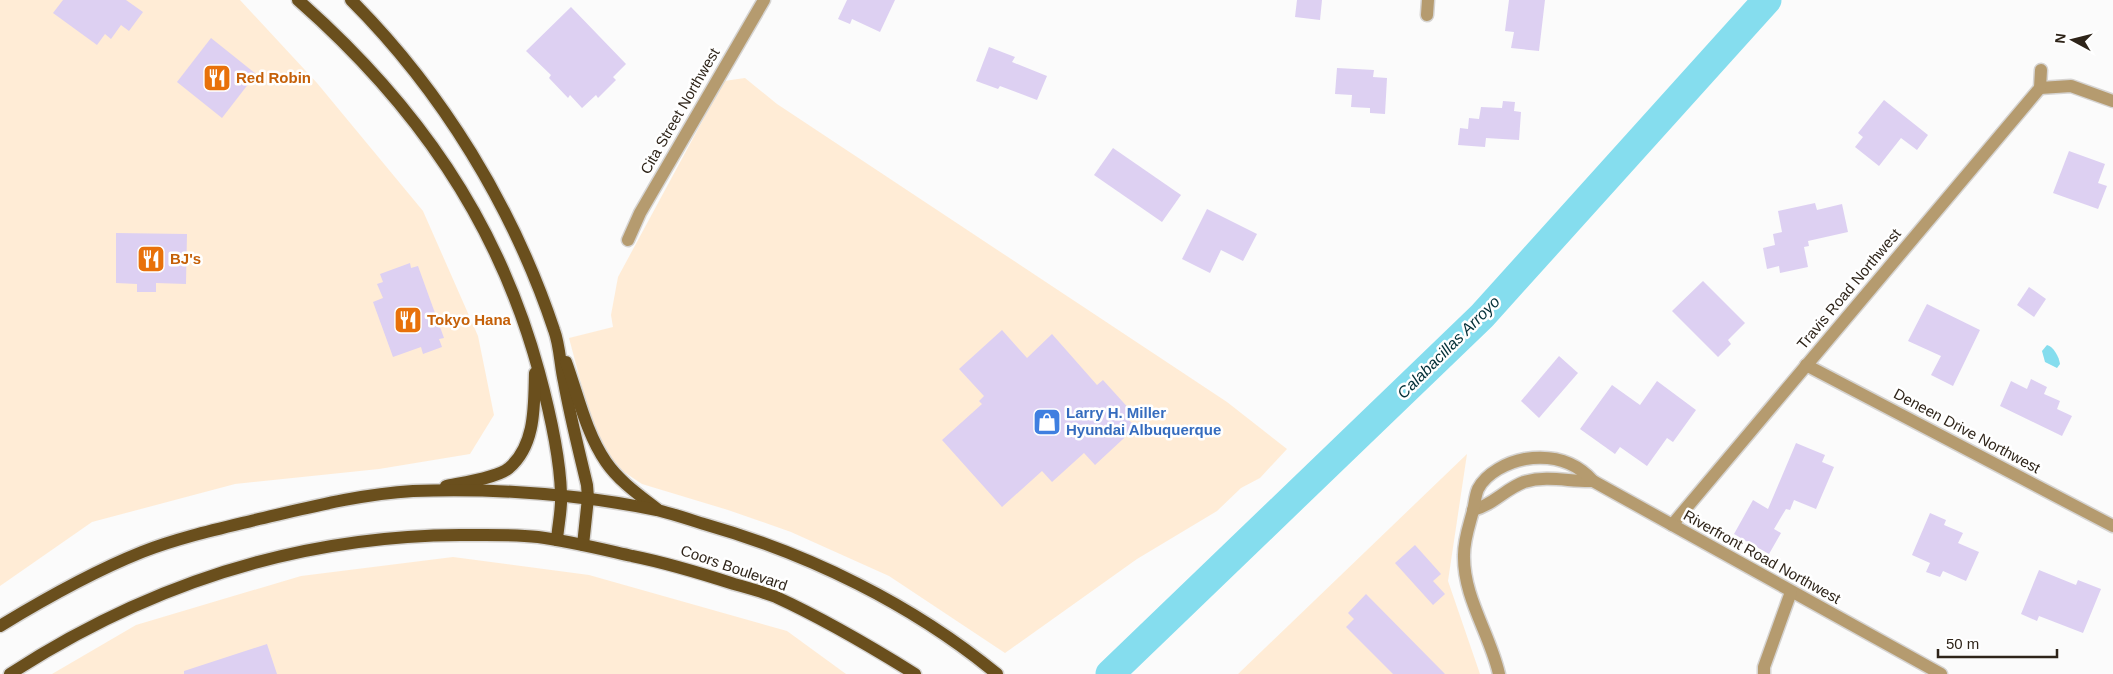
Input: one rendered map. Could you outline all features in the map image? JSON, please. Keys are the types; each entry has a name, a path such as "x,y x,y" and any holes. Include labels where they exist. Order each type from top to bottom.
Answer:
{"main road":[{"path":"298,0 336,35 372,73 429,142 475,211 501,264 536,361 553,433 561,495 557,540"},
{"path":"351,0 384,35 428,88 470,151 510,225 555,331 587,422 606,462 624,482 659,511"},
{"path":"555,331 564,382 587,485 588,498 582,545"},
{"path":"0,626 86,577 145,551 217,529 294,510 475,481 509,469 528,438 533,416 536,361"},
{"name":"Coors Boulevard","path":"412,492 523,492 588,498 659,511 744,535 814,562 903,609 951,640 997,674"},
{"name":"Coors Boulevard","path":"10,674 63,641 102,620 210,576 272,558 338,546 416,536 534,536 674,564 774,596 861,640 915,674"}],"street":[{"name":"Cita Street Northwest","path":"628,240 640,212 727,60 764,0"},
{"path":"1427,15 1428,0"},
{"path":"2041,70 2040,88 2070,86 2113,101"},
{"name":"Travis Road Northwest","path":"1672,525 2040,88"},
{"name":"Deneen Drive Northwest","path":"1806,365 2113,526"},
{"name":"Riverfront Road Northwest","path":"1473,510 1474,498 1479,487 1487,478 1502,467 1535,458 1548,458 1571,463 1594,481 1941,674"},
{"path":"1499,674 1492,647 1470,596 1464,570 1465,539 1473,510 1483,507 1511,488 1524,482 1551,478 1594,481"},
{"path":"1764,674 1764,667 1791,592"}],"shaded area":[{"path":"0,0 240,0 317,83 423,211 478,336 494,415 470,454 379,469 235,484 92,522 0,586"},
{"path":"745,78 777,104 1227,402 1287,449 1260,478 1241,488 1217,511 1137,559 1005,653 889,576 791,532 728,510 642,484 624,472 605,452 589,413 569,338 613,327 611,315 618,277 724,81"},
{"path":"1467,454 1448,581 1480,674 1238,674"},
{"path":"453,557 589,575 787,631 846,674 52,674 136,625 301,576"}],"water":[{"path":"2047,345 2057,355 2060,364 2057,368 2045,362 2042,351"}],"building":[{"path":"63,0 126,0 143,12 129,31 121,25 111,39 105,34 97,45 53,13"},
{"path":"847,0 895,0 880,32 852,19 850,24 838,19"},
{"path":"1297,0 1322,0 1320,20 1295,17"},
{"path":"1509,0 1545,0 1539,51 1511,48 1514,32 1505,31"},
{"path":"571,7 626,64 613,77 616,80 598,98 596,95 582,108 570,95 568,98 549,78 551,75 526,51"},
{"name":"Red Robin","path":"211,38 256,74 222,118 177,82"},
{"path":"989,47 1015,57 1012,62 1047,76 1037,100 1000,86 998,89 976,81"},
{"path":"1337,68 1374,70 1373,77 1387,78 1385,114 1370,113 1370,108 1351,107 1352,95 1335,94"},
{"path":"1884,100 1928,135 1917,150 1901,138 1879,166 1855,147 1863,137 1858,133"},
{"path":"1503,101 1515,102 1514,111 1521,112 1519,140 1486,138 1485,147 1458,145 1460,128 1468,129 1469,118 1479,119 1481,107 1502,108"},
{"path":"1113,148 1181,195 1162,222 1094,175"},
{"path":"2069,151 2105,164 2098,183 2107,186 2098,209 2053,193"},
{"path":"1815,203 1817,210 1842,204 1848,232 1808,241 1809,246 1804,247 1808,267 1780,273 1779,266 1767,269 1763,248 1775,245 1773,234 1782,232 1778,211"},
{"path":"1207,209 1257,234 1243,261 1221,250 1210,273 1182,259"},
{"name":"BJ's","path":"116,233 187,234 186,284 156,283 156,292 137,292 137,284 116,283"},
{"name":"Tokyo Hana","path":"410,263 411,268 418,266 444,338 439,339 442,347 423,354 421,347 393,357 373,302 383,298 377,284 383,282 380,274"},
{"path":"1703,281 1745,323 1728,340 1731,344 1718,357 1672,311"},
{"path":"2029,287 2046,299 2034,317 2017,305"},
{"path":"1927,304 1980,330 1953,386 1931,375 1941,356 1908,341"},
{"name":"Larry H. Miller Hyundai Albuquerque","path":"1002,330 1027,358 1052,334 1097,385 1103,380 1132,412 1126,417 1136,427 1095,465 1084,453 1052,482 1042,471 1002,507 942,440 982,404 979,401 984,396 959,369"},
{"path":"1559,356 1578,373 1539,418 1521,401"},
{"path":"2031,379 2047,387 2044,394 2060,401 2057,409 2072,416 2062,436 2000,406 2011,381 2027,389"},
{"path":"1657,381 1696,410 1673,442 1667,438 1647,466 1620,447 1615,454 1580,429 1612,385 1640,405"},
{"path":"1796,443 1825,455 1822,462 1834,467 1816,509 1794,500 1790,510 1786,509 1774,529 1781,533 1769,554 1734,534 1753,500 1768,509"},
{"path":"1930,513 1946,520 1944,525 1963,533 1958,543 1979,552 1966,581 1943,571 1940,577 1926,572 1930,563 1912,555"},
{"path":"1415,545 1441,574 1433,581 1445,594 1433,605 1395,563"},
{"path":"2039,570 2076,585 2078,580 2101,589 2083,633 2039,616 2037,621 2021,614"},
{"path":"1366,594 1445,674 1393,674 1346,627 1354,619 1348,613"},
{"path":"267,644 277,674 184,674 184,671"}],"waterway":[{"name":"Calabacillas Arroyo","path":"1110,674 1482,316 1767,0"}],"place":[{"name":"Red Robin","path":"217,78"},
{"name":"BJ's","path":"151,259"},
{"name":"Tokyo Hana","path":"408,320"},
{"name":"Larry H. Miller Hyundai Albuquerque","path":"1047,422"}]}
